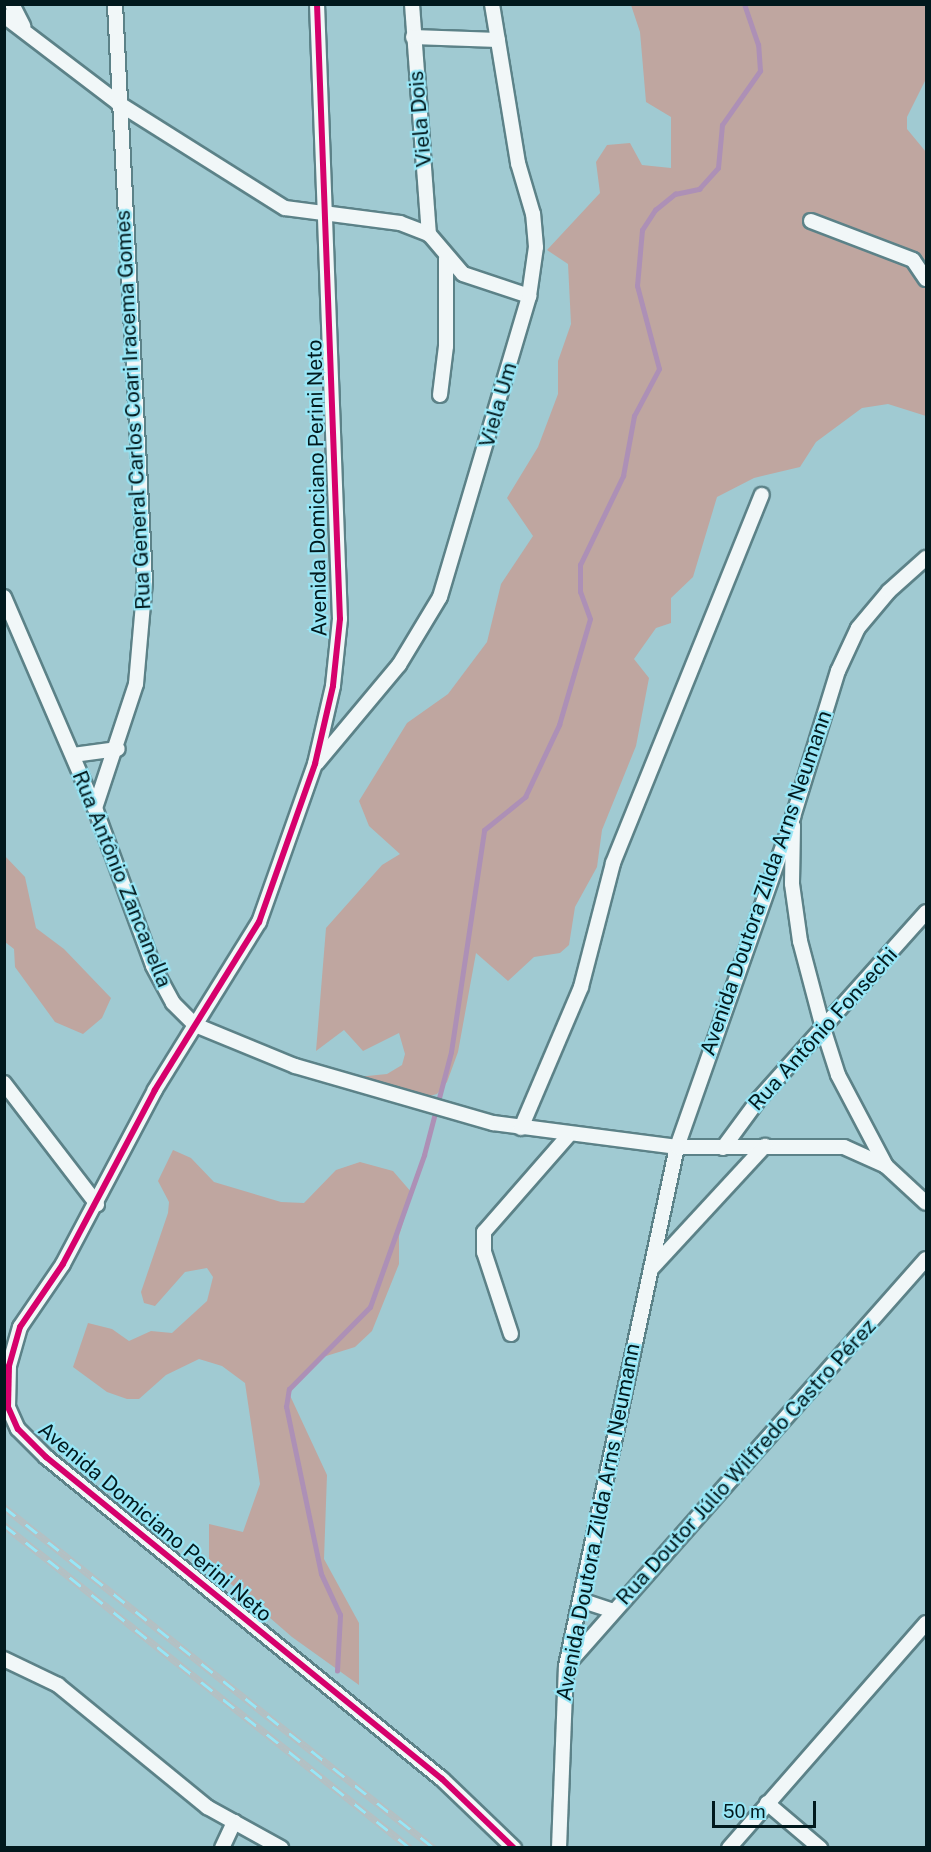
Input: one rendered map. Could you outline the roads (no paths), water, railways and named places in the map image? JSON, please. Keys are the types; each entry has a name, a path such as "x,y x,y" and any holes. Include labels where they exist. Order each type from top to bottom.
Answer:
{"street":[{"path":"12,4 23,26"},
{"name":"Rua General Carlos Coari Iracema Gomes","path":"95,808 118,749 142,649 144,581 118,103 115,4"},
{"name":"Avenida Domiciano Perini Neto","path":"317,4 340,619 333,686 315,764 259,922 195,1025 97,1204 9,1345 6,1406 18,1429 46,1457 442,1779 514,1848"},
{"name":"Viela Dois","path":"412,4 429,234"},
{"name":"Viela Um","path":"315,764 399,665 440,597 529,296 536,247 533,214 518,164 492,4"},
{"path":"4,16 23,26 118,103 285,208 325,216 377,218 429,234 446,258 479,281 529,296"},
{"path":"413,37 498,40"},
{"path":"811,221 913,260 927,279"},
{"path":"440,395 446,346 446,258"},
{"path":"522,1128 580,987 613,863 762,495"},
{"name":"Avenida Doutora Zilda Arns Neumann","path":"559,1848 566,1666 677,1147 793,817 809,751 858,628 889,591 927,558"},
{"name":"Rua Antônio Zancanella","path":"4,597 95,808 153,966 173,1003 195,1025 296,1066 420,1105 522,1128 568,1136 677,1147 844,1148 886,1166"},
{"path":"73,755 118,749"},
{"path":"793,817 799,930 823,1028 838,1076 886,1166 927,1203"},
{"name":"Rua Antônio Fonsechi","path":"723,1148 759,1099 927,912"},
{"path":"4,1083 97,1204"},
{"path":"511,1334 484,1252 484,1232 568,1136"},
{"path":"650,1270 765,1146"},
{"name":"Rua Doutor Júlio Wilfredo Castro Pérez","path":"566,1666 927,1259"},
{"path":"580,1600 613,1611"},
{"path":"729,1848 927,1623"},
{"path":"4,1659 58,1685 207,1807 281,1848"},
{"path":"767,1803 820,1848"},
{"path":"222,1848 234,1822"}],"waterway":[{"path":"337,1671 340,1615 321,1574 286,1407 289,1389 370,1307 424,1155 451,1052 484,830 525,797 559,725 590,619 580,592 580,565 623,476 634,416 659,369 637,286 642,230 655,210 675,194 699,189 718,168 722,125 760,71 758,45 744,4"}],"railway":[{"path":"4,1507 434,1848"},
{"path":"4,1525 410,1848"}]}
